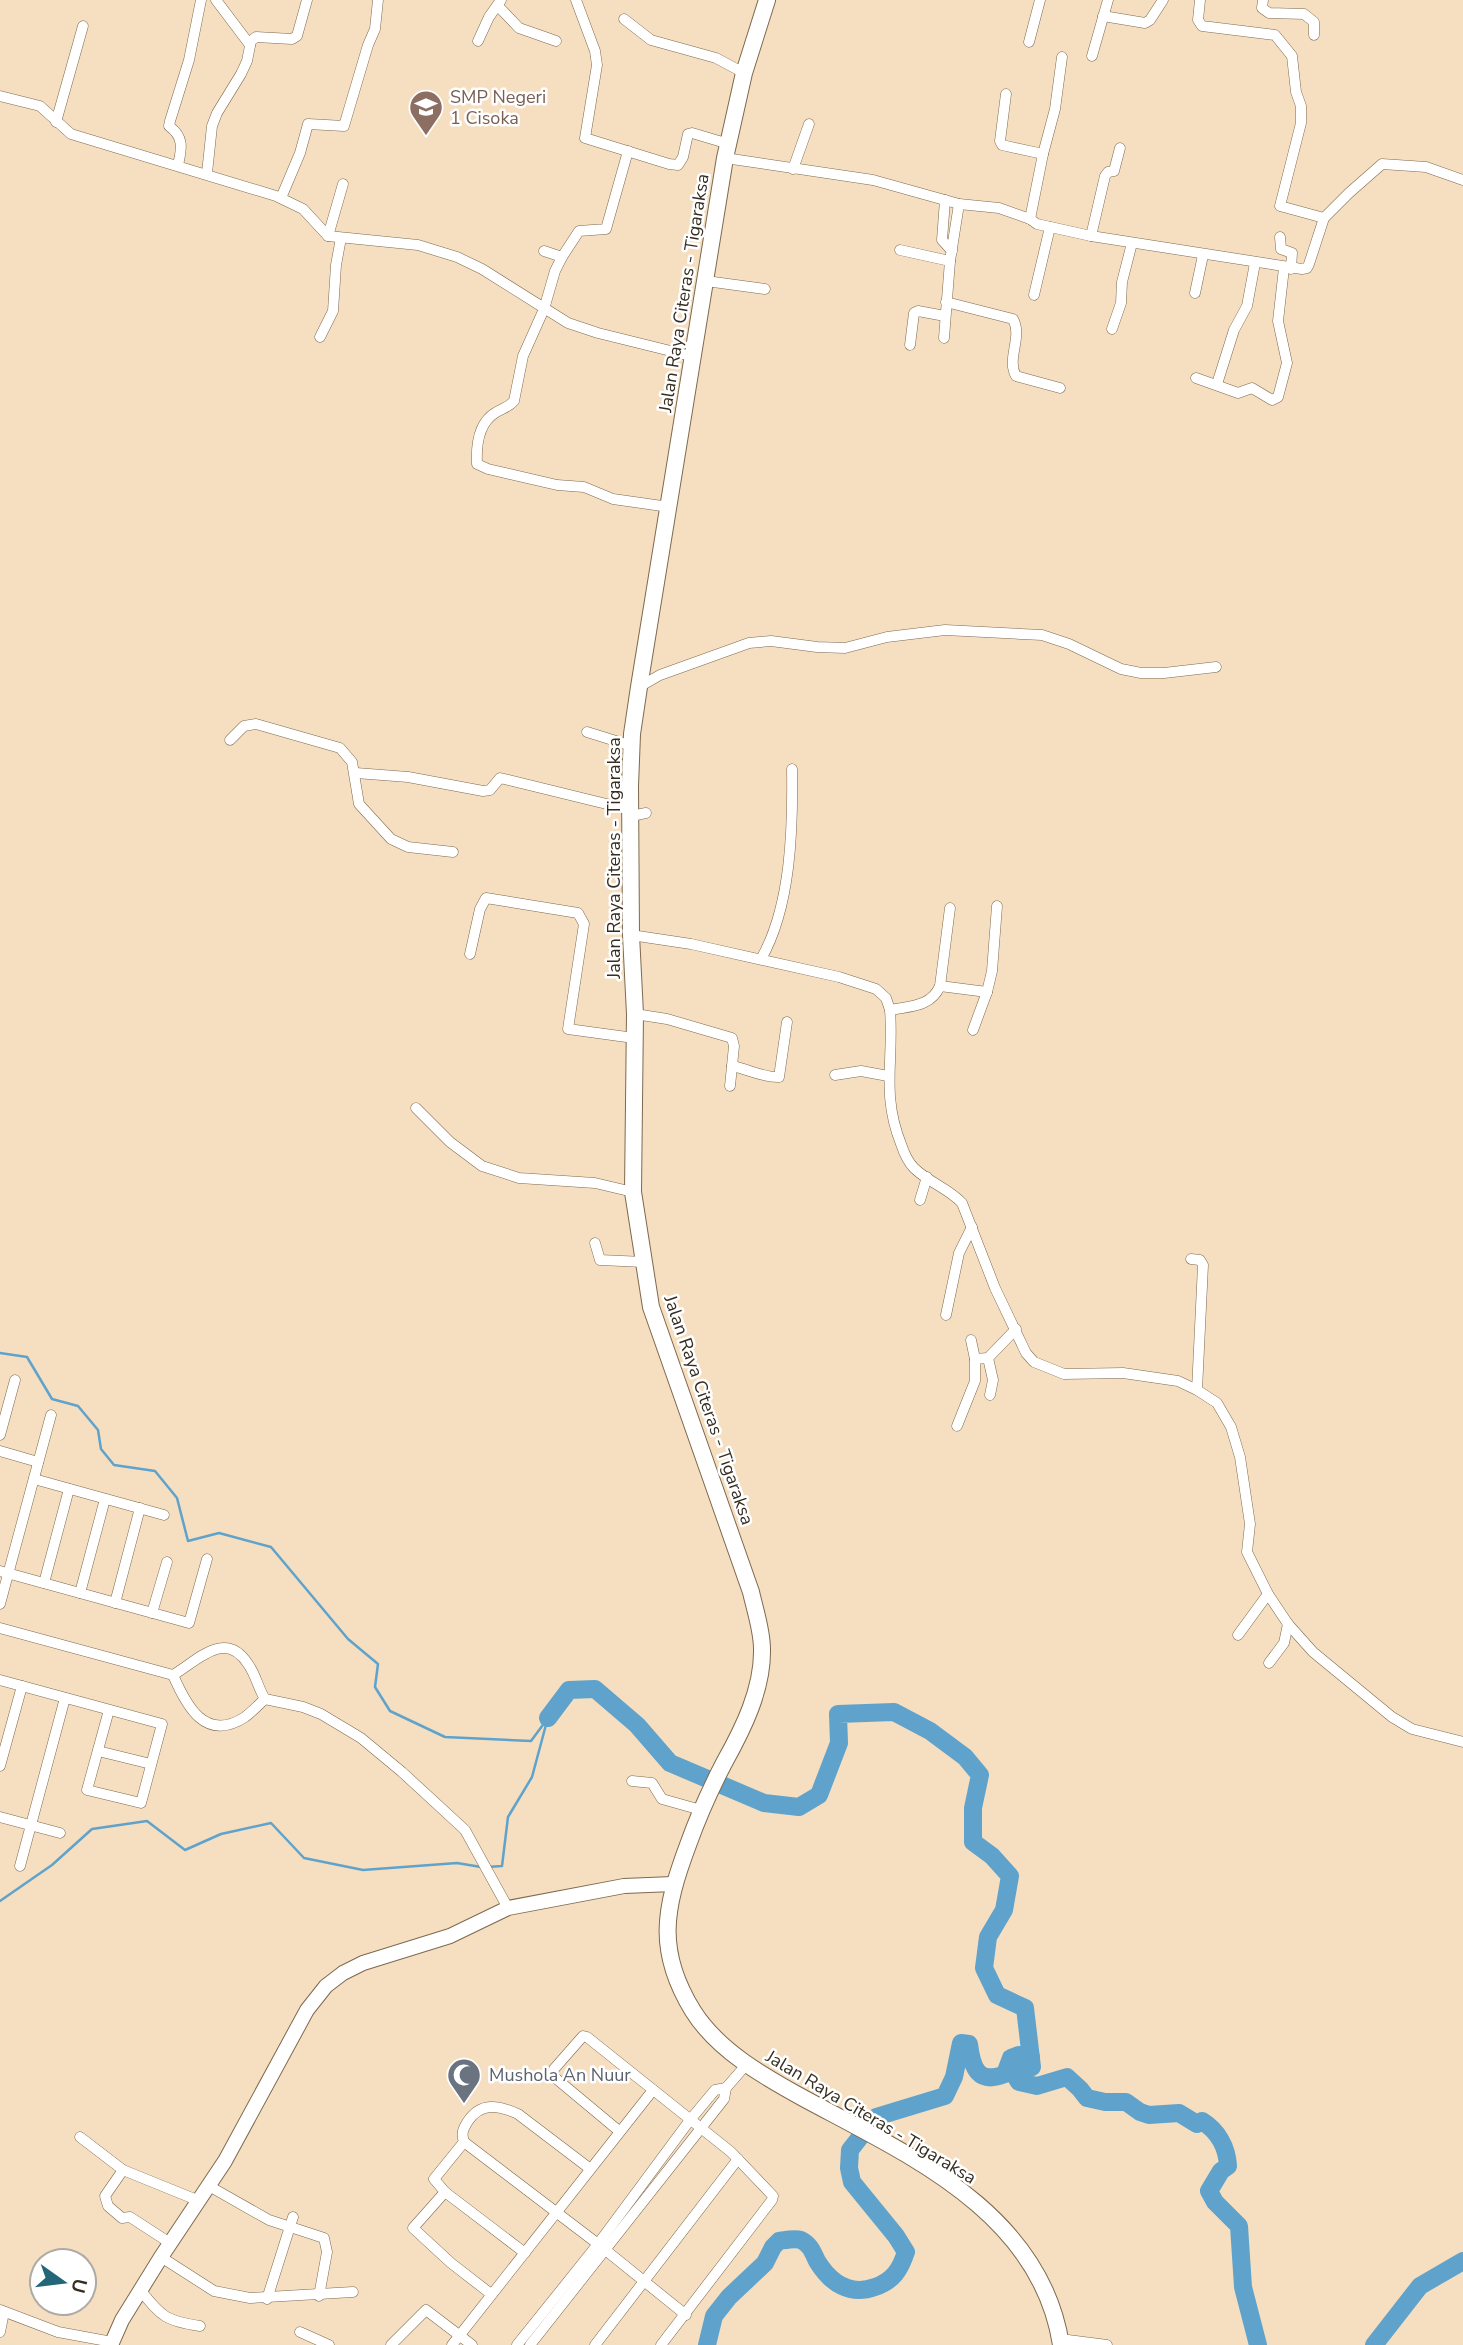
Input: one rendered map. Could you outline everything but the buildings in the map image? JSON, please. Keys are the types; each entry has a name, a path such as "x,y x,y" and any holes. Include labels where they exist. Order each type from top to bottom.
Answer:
{"main road":[{"name":"Jalan Raya Citeras - Tigaraksa","path":"767,0 744,73 727,151 639,687 632,746 636,813 631,934 635,1014 633,1192 651,1307 751,1592 761,1632 762,1650 752,1701 739,1736 703,1806 673,1884 669,1906 668,1945 677,1980 695,2015 746,2065 951,2183 1001,2225 1018,2245 1042,2286 1054,2313 1061,2342"}],"street":[{"path":"178,165 182,143 169,126 189,60 201,0"},
{"path":"216,0 250,45"},
{"path":"207,173 212,126 241,74 250,45 256,37 292,39 297,36 307,0"},
{"path":"281,198 300,153 308,124 344,126 375,30 378,0"},
{"path":"576,0 595,51 597,65 585,136 678,164 683,157 688,134 705,136 727,151 793,169 873,180 959,204 999,208 1037,224 1091,236 1288,268 1307,268 1324,218 1377,168 1386,163 1426,167 1463,180"},
{"path":"1029,42 1040,0"},
{"path":"1092,56 1108,0"},
{"path":"1103,16 1145,23 1163,0"},
{"path":"1200,0 1198,20 1202,26 1275,35 1292,56 1301,106 1301,122 1280,206 1324,218"},
{"path":"1263,0 1262,8 1269,13 1304,14 1314,22 1314,35"},
{"path":"478,41 489,17 500,3 519,28 556,41"},
{"path":"624,19 651,40 716,58 744,73"},
{"path":"56,122 83,26"},
{"path":"1030,219 1055,109 1062,58"},
{"path":"1006,94 1001,144 1043,154"},
{"path":"0,96 40,106 71,134 207,173 281,198 303,209 328,236 418,245 457,257 482,269 568,323 598,334 695,356"},
{"path":"793,169 808,124"},
{"path":"1091,236 1105,176 1114,170 1120,148"},
{"path":"628,151 606,229 579,231 562,257 544,309 523,356 514,401 509,407 498,410 484,421 477,464 557,485 583,487 613,499 669,507"},
{"path":"328,236 343,184"},
{"path":"945,200 942,240 951,256"},
{"path":"944,338 951,256 959,204"},
{"path":"1034,295 1050,227"},
{"path":"1196,378 1238,393 1252,388 1272,400 1278,397 1287,363 1278,321 1292,253 1281,249 1280,237"},
{"path":"320,337 333,311 341,238"},
{"path":"1112,329 1121,303 1122,282 1132,243"},
{"path":"900,250 951,256"},
{"path":"544,251 562,257"},
{"path":"1195,293 1203,255"},
{"path":"1217,384 1234,330 1247,306 1255,263"},
{"path":"706,281 765,289"},
{"path":"946,302 1013,319 1018,332 1013,372 1019,378 1060,388"},
{"path":"910,345 914,313 918,311 945,316"},
{"path":"639,687 660,675 749,643 771,641 845,648 887,637 945,630 1042,635 1069,644 1121,669 1141,673 1216,667"},
{"path":"230,740 244,726 256,724 340,748 349,758 356,773 359,804 391,839 408,847 453,852"},
{"path":"587,732 632,746"},
{"path":"761,959 773,937 785,879 793,816 792,769"},
{"path":"356,773 408,778 483,791 490,790 500,778 636,813"},
{"path":"470,954 480,909 486,898 578,913 583,924 568,1030 634,1038"},
{"path":"973,1030 987,992 993,961 997,906"},
{"path":"890,1010 927,1003 936,994 940,986 950,908"},
{"path":"631,934 823,972 876,989 886,999 890,1010 888,1076 892,1115 899,1140 909,1162 916,1170 962,1203 995,1288 1026,1353 1034,1362 1064,1374 1140,1375 1178,1381 1217,1403 1231,1427 1240,1457 1250,1524 1247,1552 1268,1594 1287,1623 1313,1652 1392,1717 1412,1729 1463,1742"},
{"path":"940,986 987,992"},
{"path":"635,1014 667,1019 733,1038 730,1086"},
{"path":"732,1066 753,1070 767,1077 779,1077 787,1022"},
{"path":"835,1075 861,1071 888,1076"},
{"path":"416,1108 450,1142 482,1166 519,1178 595,1183 633,1192"},
{"path":"920,1200 927,1177"},
{"path":"946,1315 959,1253 972,1227"},
{"path":"595,1242 600,1260 644,1262"},
{"path":"1191,1259 1200,1260 1203,1265 1198,1390"},
{"path":"975,1359 988,1358 1016,1329"},
{"path":"957,1426 975,1381 975,1359 971,1340"},
{"path":"988,1358 993,1380 990,1395"},
{"path":"0,1435 15,1380"},
{"path":"0,1604 4,1572 51,1415"},
{"path":"0,1451 38,1462"},
{"path":"34,1479 164,1515"},
{"path":"44,1583 69,1489"},
{"path":"80,1593 105,1499"},
{"path":"115,1603 140,1508"},
{"path":"4,1572 189,1623 207,1559"},
{"path":"152,1613 167,1562"},
{"path":"1238,1635 1268,1594"},
{"path":"1269,1663 1284,1643 1287,1623"},
{"path":"0,1628 173,1675 190,1711 203,1721 219,1725 231,1724 245,1717 265,1699"},
{"path":"173,1675 212,1649 226,1648 243,1656 265,1699"},
{"path":"0,1680 162,1724 141,1803 87,1790 109,1710"},
{"path":"0,1766 22,1686"},
{"path":"20,1866 65,1698"},
{"path":"265,1699 303,1707 321,1714 360,1738 456,1822 474,1844 508,1908"},
{"path":"98,1751 151,1764"},
{"path":"632,1781 652,1783 662,1799 703,1806"},
{"path":"0,1817 60,1833"},
{"path":"0,2332 2,2311 58,2332 111,2343 161,2257 197,2200 209,2186 252,2115 272,2071 301,2020 316,1997 343,1973 363,1963 450,1936 508,1908 624,1886 673,1884"},
{"path":"619,2131 553,2076 554,2069 581,2037 585,2036 701,2128 771,2194 772,2200 661,2345"},
{"path":"517,2345 701,2128 724,2099 726,2088 746,2065"},
{"path":"530,2345 690,2120 715,2090 726,2088"},
{"path":"452,2345 653,2090"},
{"path":"525,2253 445,2192 434,2179 464,2142 463,2129 478,2109 505,2109 518,2114 589,2168"},
{"path":"80,2137 123,2170 197,2200"},
{"path":"464,2142 601,2246 686,2315"},
{"path":"595,2345 738,2160"},
{"path":"123,2170 105,2196 108,2206 122,2218 130,2217 170,2243"},
{"path":"209,2186 268,2220 319,2236 325,2241 327,2252 319,2296"},
{"path":"445,2192 413,2228 451,2263 491,2294"},
{"path":"267,2299 293,2217"},
{"path":"161,2257 214,2291 250,2298 353,2292"},
{"path":"141,2291 156,2309 172,2322 200,2326"},
{"path":"391,2345 426,2310 472,2345"},
{"path":"300,2332 329,2345"},
{"path":"1061,2342 1107,2345"}],"waterway":[{"path":"0,1353 27,1357 52,1399 78,1406 98,1430 101,1449 114,1465 155,1471 177,1498 188,1541 219,1533 271,1547 348,1639 378,1664 375,1687 390,1711 445,1737 531,1741 548,1718"},
{"path":"548,1718 569,1690 595,1689 637,1725 670,1763 764,1803 799,1807 819,1795 839,1743 838,1714 894,1712 930,1731 965,1757 980,1775 973,1808 973,1842 992,1856 1010,1876 1004,1910 988,1937 984,1968 997,1995 1025,2008 1032,2067 1021,2071 1016,2077 1019,2082 1037,2086 1067,2077 1087,2098 1105,2102 1126,2102 1149,2115 1179,2113 1197,2124 1202,2121 1213,2130 1224,2146 1228,2166 1221,2171 1209,2191 1215,2202 1239,2226 1243,2287 1258,2345"},
{"path":"487,1867 502,1866 508,1817 532,1777 547,1721"},
{"path":"0,1901 52,1865 92,1829 147,1821 185,1850 221,1834 271,1823 304,1858 363,1870 457,1863 481,1867"},
{"path":"707,2345 714,2316 729,2297 765,2263 779,2241 796,2239 804,2242 828,2276 849,2289 866,2289 881,2285 891,2278 906,2252 852,2182 849,2168 850,2150 876,2117 945,2096 954,2077 961,2043 969,2044 975,2067 983,2076 996,2077 1005,2074 1011,2058 1019,2055 1031,2057"},
{"path":"1374,2345 1420,2286 1463,2261"}],"place":[{"name":"SMP Negeri 1 Cisoka","path":"426,137"},
{"name":"Mushola An Nuur","path":"464,2105"}]}
